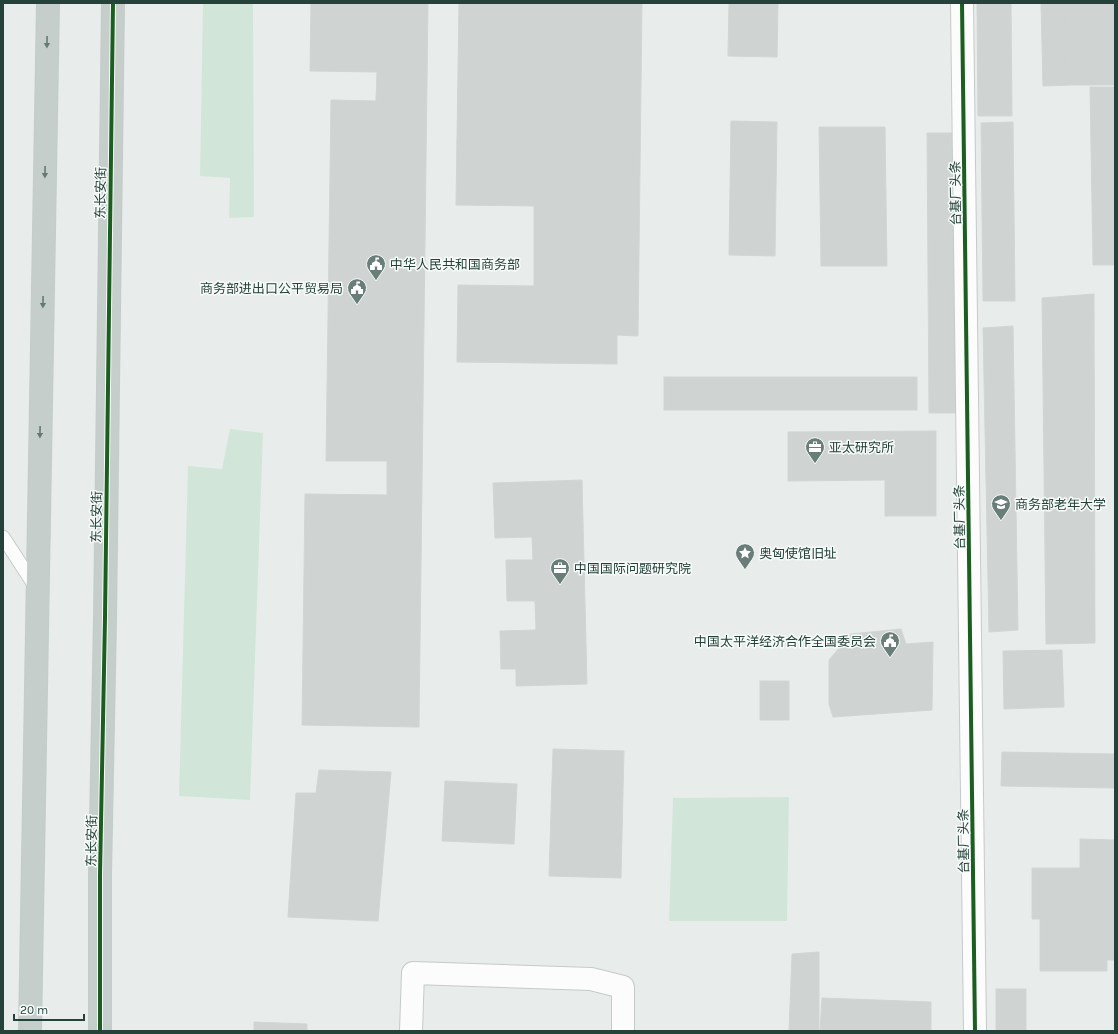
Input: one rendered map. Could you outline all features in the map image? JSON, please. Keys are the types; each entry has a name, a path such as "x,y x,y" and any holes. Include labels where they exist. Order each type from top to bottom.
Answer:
{"highway":[{"path":"30,1031 48,3"},
{"name":"东长安街","path":"100,1031 100,868 105,618 113,3"}],"street":[{"name":"台基厂头条","path":"962,3 975,1031"},
{"path":"411,1031 413,973 591,979 623,987 623,1031"}],"lane":[{"path":"3,537 38,591"}],"green space":[{"path":"203,3 253,3 254,217 229,218 230,178 200,176"},
{"path":"230,429 263,433 250,800 179,796 188,466 222,469"},
{"path":"789,797 787,921 669,921 673,798"}],"building":[{"name":"中华人民共和国商务部","path":"311,3 428,3 419,727 302,725 305,494 387,495 387,461 326,461 331,100 376,101 377,72 310,71"},
{"path":"459,3 642,3 638,336 617,335 617,364 457,362 458,285 534,286 534,206 456,205"},
{"path":"729,3 778,3 777,57 728,56"},
{"path":"977,3 1011,3 1012,116 978,116"},
{"path":"1041,3 1070,3 1071,85 1043,86"},
{"path":"1070,3 1115,3 1115,85 1071,85"},
{"path":"1090,87 1115,87 1115,265 1093,265"},
{"path":"731,121 777,122 775,256 729,255"},
{"path":"1013,122 1015,301 983,301 981,123"},
{"path":"819,127 885,127 887,266 821,266"},
{"path":"927,133 956,133 958,413 929,413"},
{"path":"1094,294 1095,643 1046,644 1042,298"},
{"path":"1013,326 1018,630 989,632 983,328"},
{"path":"664,377 917,377 917,410 664,410"},
{"path":"936,431 936,516 885,516 885,480 788,481 788,432"},
{"path":"582,480 587,684 516,686 516,669 501,669 500,631 536,630 535,601 507,601 506,560 533,560 532,537 495,538 493,483"},
{"path":"901,629 906,644 933,642 932,710 833,717 829,704 829,660 851,634"},
{"path":"1062,650 1064,707 1004,709 1003,651"},
{"path":"760,681 789,681 789,720 760,720"},
{"path":"553,749 624,751 621,878 549,876"},
{"path":"1002,752 1115,754 1115,788 1001,786"},
{"path":"319,770 391,772 378,921 288,917 296,793 316,793"},
{"path":"445,781 517,784 514,844 442,841"},
{"path":"1080,839 1115,840 1115,960 1107,960 1107,971 1040,971 1040,919 1032,919 1032,868 1080,868"},
{"path":"819,952 819,1031 789,1031 792,954"},
{"path":"996,989 1026,989 1026,1031 996,1031"},
{"path":"822,998 931,1002 931,1031 820,1031"},
{"path":"254,1022 307,1024 307,1031 254,1031"}],"cycle path":[{"path":"100,1031 100,875 113,3"},
{"path":"962,3 975,1031"}],"place":[{"name":"中华人民共和国商务部","path":"376,281"},
{"name":"商务部进出口公平贸易局","path":"357,305"},
{"name":"亚太研究所","path":"815,464"},
{"name":"商务部老年大学","path":"1001,521"},
{"name":"奥匈使馆旧址","path":"745,570"},
{"name":"中国国际问题研究院","path":"560,585"},
{"name":"中国太平洋经济合作全国委员会","path":"890,658"}]}
